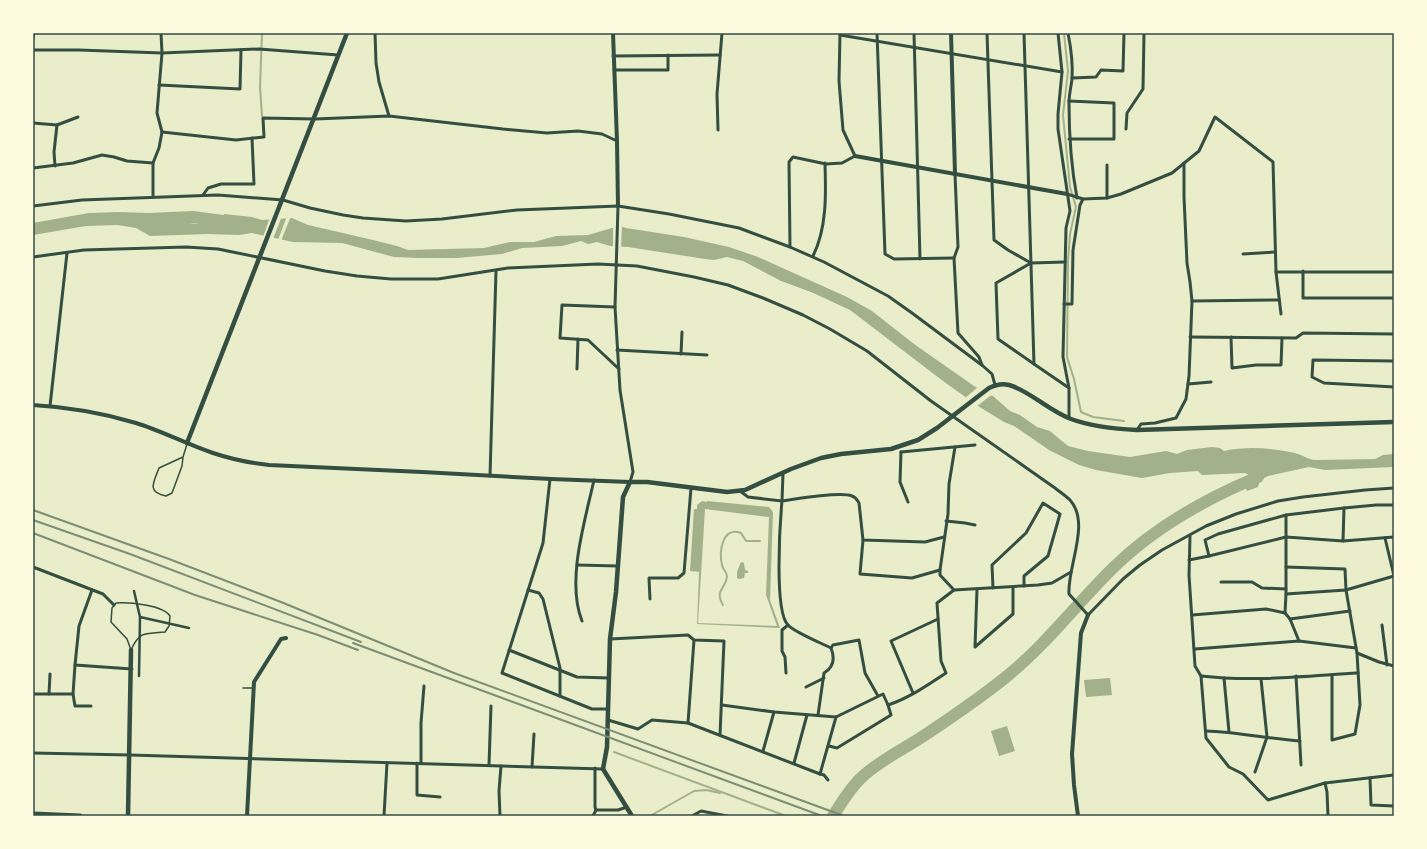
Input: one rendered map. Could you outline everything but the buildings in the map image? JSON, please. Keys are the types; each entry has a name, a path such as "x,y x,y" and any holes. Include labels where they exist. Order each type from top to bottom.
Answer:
{"main road":[{"path":"187,443 315,119 347,33"},
{"path":"632,816 603,769 607,747 610,639 616,592 623,497 630,482 727,492 740,491 751,488 811,461 826,457 900,450 927,436 954,414 995,385 1008,385 1019,389 1050,410 1069,418 1088,424 1114,429 1137,430 1394,422"},
{"path":"128,816 132,669 131,650"},
{"path":"33,814 80,816"}],"street":[{"path":"33,38 34,33"},
{"path":"153,197 153,163 159,148 162,132 157,113 162,54 161,33"},
{"path":"375,33 376,63 379,82 389,116"},
{"path":"33,406 61,407 121,419 151,428 212,453 245,462 269,465 630,482 633,472 620,390 615,307 618,215 618,141 613,33"},
{"path":"718,130 717,94 722,33"},
{"path":"877,33 883,161 885,254 894,259 954,258"},
{"path":"914,33 920,259"},
{"path":"951,33 958,247 954,258 958,333 979,357 983,366"},
{"path":"987,33 994,240 1031,263"},
{"path":"1024,33 1034,364"},
{"path":"1058,33 1062,72 1058,129 1070,211 1066,228 1063,358 1069,388 1069,418"},
{"path":"1068,33 1072,53 1072,78 1069,101 1069,139 1077,198"},
{"path":"1072,78 1096,77 1102,70 1123,71 1124,33"},
{"path":"1126,129 1127,113 1143,89 1144,33"},
{"path":"855,156 843,130 839,81 840,34 1062,72"},
{"path":"33,50 79,50 162,54 261,49 338,55"},
{"path":"159,84 240,89 241,50"},
{"path":"614,70 668,70 668,55"},
{"path":"613,56 720,55"},
{"path":"1069,101 1114,103 1114,140 1069,139"},
{"path":"162,132 229,139 252,138 264,137 263,118 315,119 389,116 547,133 578,131 602,134 618,141"},
{"path":"33,123 57,125 78,117"},
{"path":"790,247 789,162 793,158 825,163 842,163 855,156 1067,194 1077,198 1107,198 1121,194 1172,173 1199,151 1215,117 1273,162 1275,252 1280,314"},
{"path":"55,166 54,152 57,125"},
{"path":"204,195 208,188 221,184 254,184 252,138"},
{"path":"33,168 73,163 102,155 127,161 153,163"},
{"path":"813,256 819,243 826,198 825,163"},
{"path":"1137,430 1141,424 1155,423 1176,418 1186,399 1192,301 1187,263 1184,163"},
{"path":"1107,165 1107,198"},
{"path":"33,206 82,200 218,194 282,202 363,218 406,221 442,220 517,210 618,206 704,220 739,228 813,256 888,296 983,366 992,374 995,385"},
{"path":"1064,304 1072,304 1073,250 1080,205 1083,199"},
{"path":"33,257 84,250 186,248 218,249 261,255 325,271 391,279 438,279 539,266 616,262 728,285 803,315 867,351 932,401 954,414 1070,500 1076,510 1078,522 1077,538 1068,588 1071,597 1087,613"},
{"path":"1243,254 1275,252"},
{"path":"50,406 67,253"},
{"path":"1065,262 1031,263 996,283 998,340 1069,388"},
{"path":"490,476 496,271"},
{"path":"1303,271 1303,298 1394,298"},
{"path":"1276,272 1394,272"},
{"path":"1192,301 1279,300"},
{"path":"615,307 562,305 560,338 588,340 619,369"},
{"path":"681,354 682,332"},
{"path":"1190,337 1296,338 1303,333 1394,334"},
{"path":"1231,337 1232,368 1256,364 1280,365 1282,338"},
{"path":"577,369 578,339"},
{"path":"617,350 707,355"},
{"path":"1394,361 1313,360 1312,377 1324,383 1394,387"},
{"path":"1188,384 1211,382"},
{"path":"908,502 900,482 900,450 975,445"},
{"path":"954,590 940,575 940,570 949,484 955,447"},
{"path":"783,473 778,558 784,616 788,625 831,648 833,653 833,662 828,671 824,673 818,716"},
{"path":"550,479 543,543 502,673 592,709 608,709"},
{"path":"582,621 578,610 576,588 577,565 582,528 594,480"},
{"path":"650,599 649,578 678,578 684,573 691,488"},
{"path":"1078,816 1072,754 1081,633 1087,613 1140,565 1162,550 1206,526 1236,514 1278,502 1365,490 1394,488"},
{"path":"740,491 748,498 782,501 828,495 853,496 859,503 863,540 860,574 912,578 940,570"},
{"path":"993,588 992,565 1026,533 1043,503 1060,514 1048,556 1024,576 1024,586"},
{"path":"1209,556 1205,540 1218,534 1286,515 1376,505 1394,505"},
{"path":"1343,542 1344,508"},
{"path":"1285,613 1286,515"},
{"path":"946,521 965,523 975,526"},
{"path":"1190,536 1189,575 1196,666 1201,676 1206,738 1229,767 1244,774 1268,800 1325,783 1394,775"},
{"path":"863,540 925,542 944,537"},
{"path":"1189,560 1286,538 1343,542 1394,537"},
{"path":"1286,594 1346,590 1394,576 1385,538"},
{"path":"577,565 618,566"},
{"path":"1286,567 1345,569 1346,590 1357,653 1360,705 1355,734 1332,740 1332,675"},
{"path":"33,568 103,594 114,605"},
{"path":"888,705 900,701 946,673 941,661 937,603 954,590 1038,586 1052,583 1071,572"},
{"path":"1221,582 1252,582 1262,588 1286,588"},
{"path":"977,589 975,647 1013,614 1013,587"},
{"path":"91,706 75,706 73,694 79,626 92,590"},
{"path":"528,590 539,593 542,599 560,670 560,696"},
{"path":"134,591 140,617 139,676"},
{"path":"1192,615 1266,609 1285,613 1290,619 1299,641"},
{"path":"1290,619 1350,612"},
{"path":"140,617 189,628"},
{"path":"914,693 891,641 938,619"},
{"path":"786,673 782,651 782,630 788,625"},
{"path":"1382,625 1387,665"},
{"path":"610,639 688,635 694,640 724,641 720,735"},
{"path":"247,816 254,682 281,639 286,638"},
{"path":"688,723 694,640"},
{"path":"831,648 833,645 859,640 865,673 878,696"},
{"path":"1195,649 1299,641 1356,648"},
{"path":"509,650 577,677 609,678"},
{"path":"1357,653 1378,662 1394,666"},
{"path":"75,665 132,669"},
{"path":"1201,676 1261,679 1358,673"},
{"path":"49,694 50,674"},
{"path":"1296,676 1301,764"},
{"path":"806,688 824,678"},
{"path":"1224,678 1229,732"},
{"path":"1255,772 1267,737 1261,679"},
{"path":"424,686 417,795 440,797"},
{"path":"33,694 73,694"},
{"path":"722,705 774,712 836,717 883,694 891,715 837,748 829,746"},
{"path":"489,765 491,706"},
{"path":"763,751 774,712"},
{"path":"794,763 807,715"},
{"path":"820,774 836,717"},
{"path":"608,720 638,729 652,720 688,723 824,775 828,780"},
{"path":"1206,731 1229,732 1300,741"},
{"path":"532,767 534,734"},
{"path":"33,753 603,769"},
{"path":"384,816 387,763"},
{"path":"500,816 499,791 501,766"},
{"path":"593,816 596,810 595,768"},
{"path":"1370,778 1371,805 1394,806"},
{"path":"1325,783 1328,816"},
{"path":"596,810 618,810 627,807"},
{"path":"692,816 701,811 727,816"}],"lane":[{"path":"183,457 159,468 153,486 156,493 166,496 172,493 182,466 187,443"},
{"path":"119,603 140,603 166,612 170,616 170,624 167,631 148,632 142,634 136,639 131,650 127,639 111,622 112,608 114,605 119,603"},
{"path":"243,688 253,688"}],"shaded area":[{"path":"89,213 149,213 170,221 197,224 224,218 224,214 252,217 262,220 292,218 308,225 397,246 408,250 484,248 510,242 534,242 556,236 588,235 619,226 684,237 729,247 758,257 847,297 872,311 914,344 974,386 993,396 1010,411 1020,415 1037,427 1050,431 1068,446 1088,451 1130,457 1166,451 1177,454 1187,450 1212,447 1220,448 1224,451 1251,448 1277,450 1295,453 1316,460 1375,459 1383,455 1394,454 1394,467 1325,470 1309,467 1268,476 1260,480 1258,487 1247,491 1242,480 1251,476 1245,473 1202,475 1198,471 1170,473 1142,478 1096,470 1079,465 1049,450 1014,426 1004,422 978,406 850,310 811,292 781,281 743,261 727,257 714,260 628,247 610,246 597,242 588,244 581,241 562,246 522,248 502,254 457,258 394,257 342,243 293,242 252,233 239,235 208,234 150,236 136,228 117,225 86,226 33,235 33,223"},
{"path":"702,501 707,501 769,507 773,512 770,600 780,628 697,624 699,572 690,571 694,509 697,509 697,505","holes":["705,509 769,517 766,595 777,626 698,623"]},
{"path":"741,562 744,563 745,570 748,571 748,573 745,573 744,578 739,579 737,578 737,572"},
{"path":"1110,678 1112,695 1086,697 1084,680"},
{"path":"1007,726 1015,751 999,756 991,731"}],"pier":[{"path":"282,216 273,239 263,237 270,217"},
{"path":"287,216 291,216 281,241 278,240"},
{"path":"613,225 622,225 621,249 613,248"},
{"path":"979,386 994,395 990,396 976,407 964,399"}],"waterway":[{"path":"262,33 260,87 262,116"},
{"path":"1064,33 1068,71 1063,115 1070,187 1076,207 1070,234 1068,261 1067,357 1074,379 1081,412 1093,417 1124,421"},
{"path":"149,219 193,217 230,222"},
{"path":"833,816 846,795 869,771 966,707 1021,665 1114,567 1146,539 1200,505 1258,477"},
{"path":"723,605 720,593 727,576 721,560 723,542 730,533 735,532 741,533 746,541 760,541"},
{"path":"614,752 786,816"},
{"path":"650,816 694,791 706,790 720,793"}],"railway":[{"path":"33,510 169,559 281,602 454,673 844,816"},
{"path":"33,520 130,554 361,642"},
{"path":"33,533 195,595 318,635 358,650"},
{"path":"353,643 822,816"}]}
